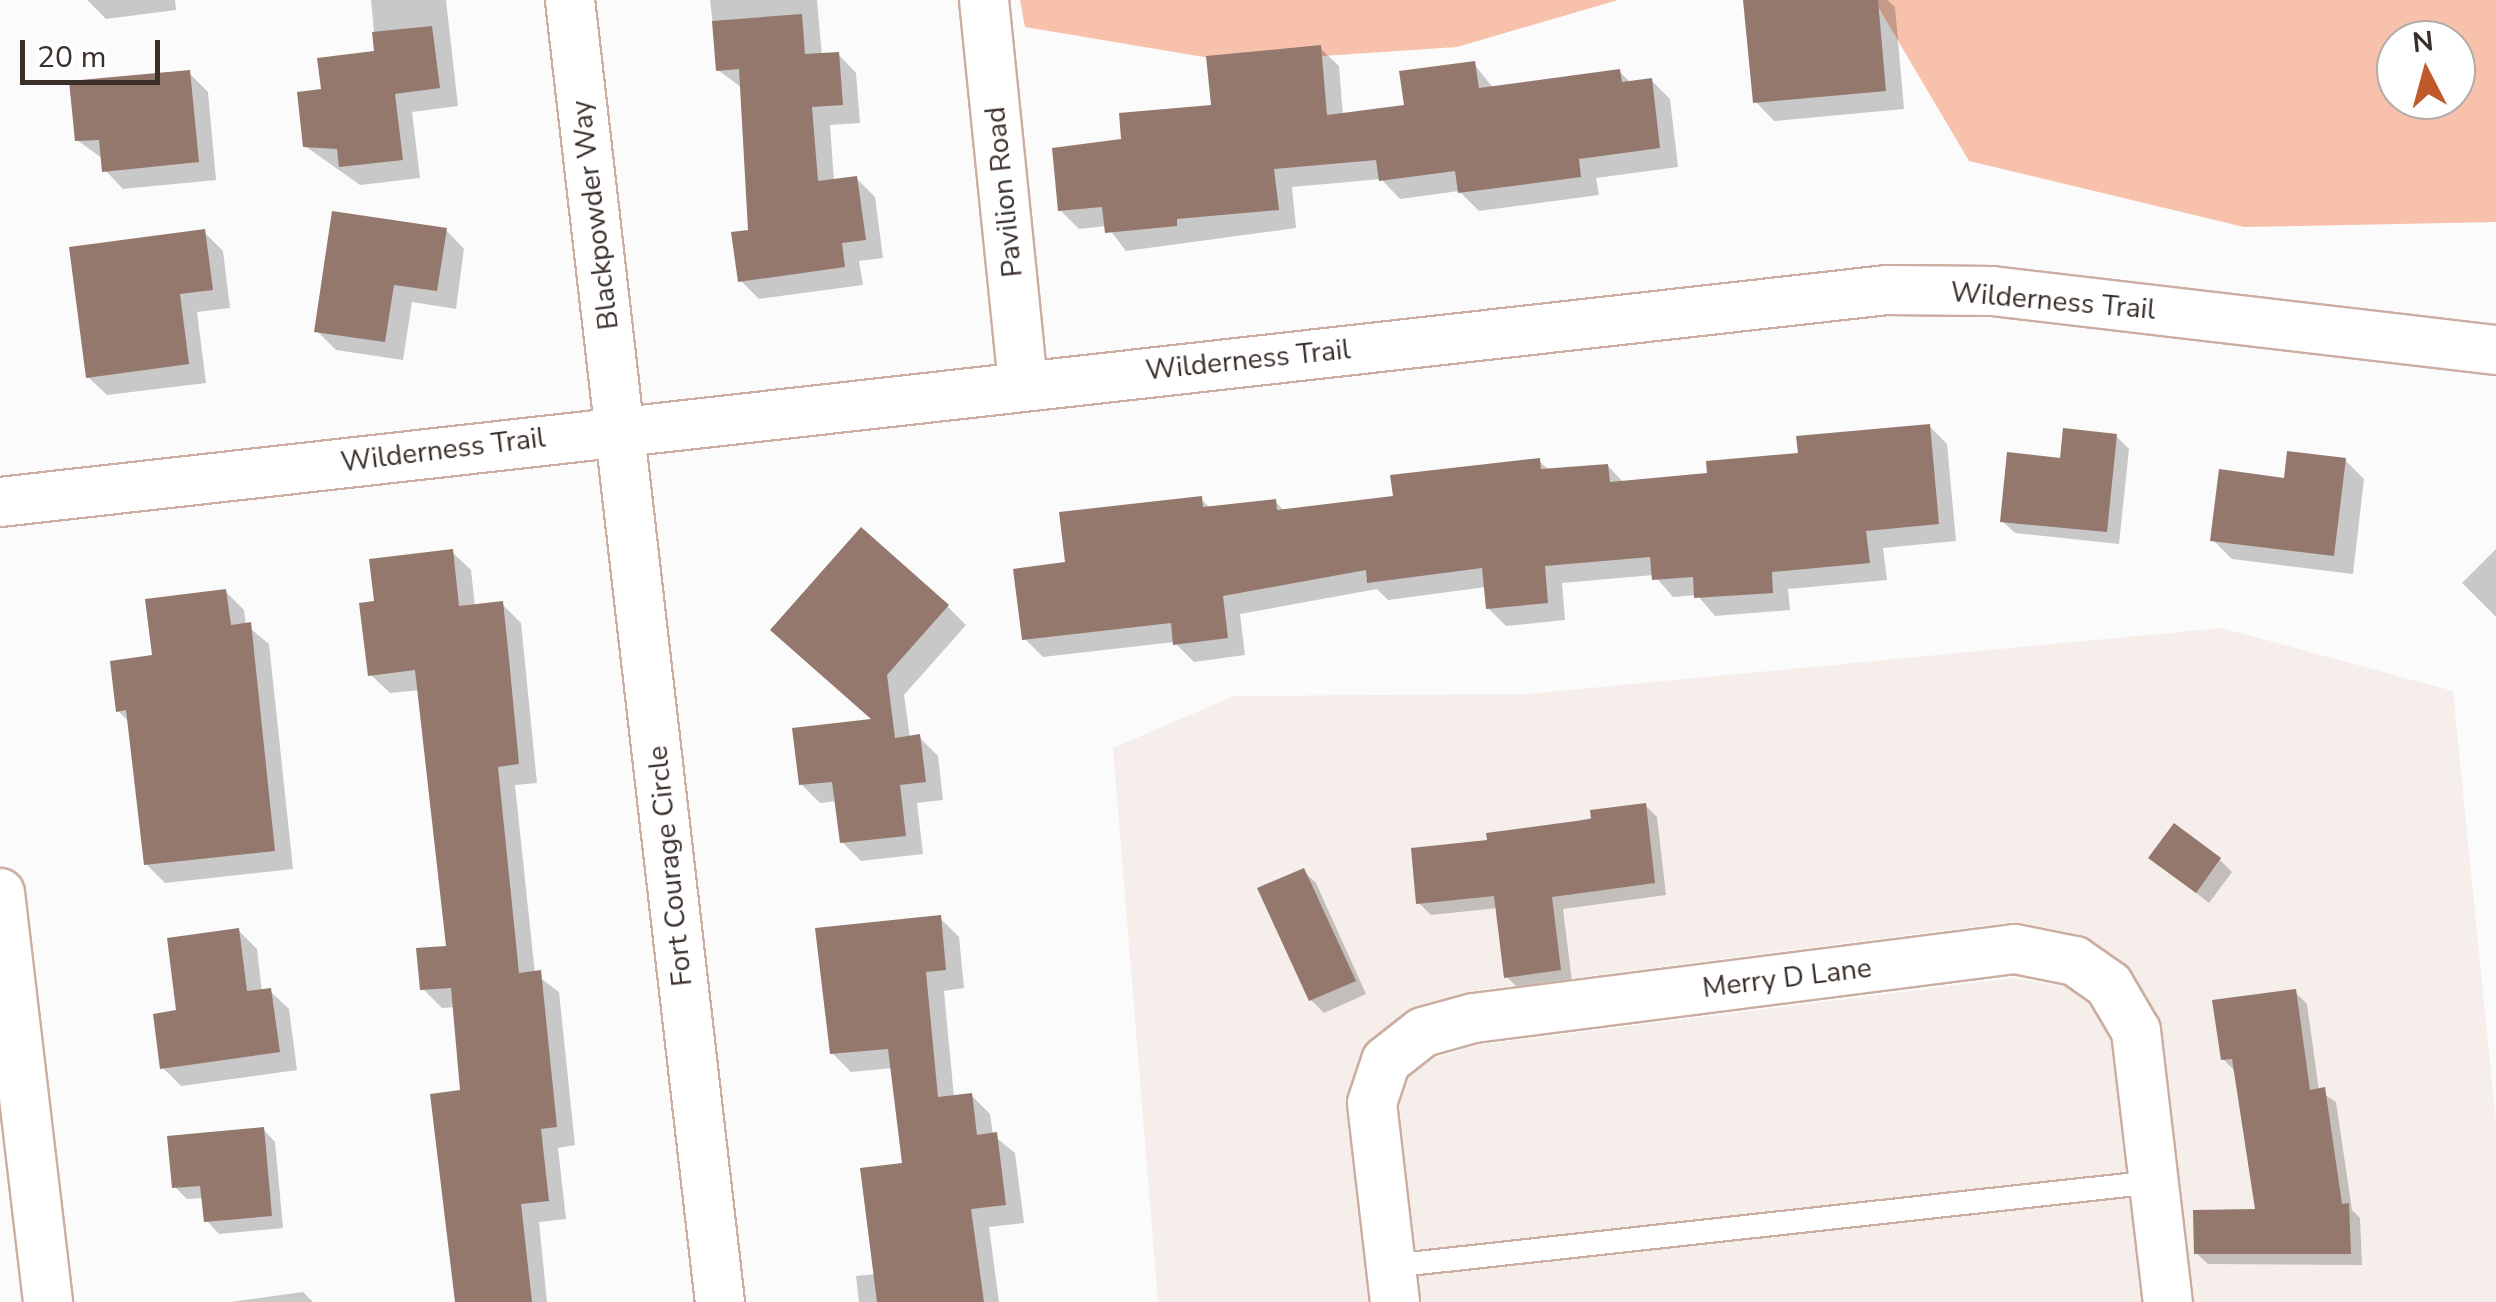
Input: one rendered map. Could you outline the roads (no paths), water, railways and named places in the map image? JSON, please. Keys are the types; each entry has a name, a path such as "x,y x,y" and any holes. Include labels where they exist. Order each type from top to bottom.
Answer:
{"street":[{"name":"Blackpowder Way","path":"570,0 620,429"},
{"name":"Pavilion Road","path":"984,0 1023,384"},
{"name":"Wilderness Trail","path":"0,502 620,429 1886,290 1992,291 2496,350"},
{"name":"Fort Courage Circle","path":"620,429 720,1302"},
{"path":"0,894 48,1302"},
{"name":"Merry D Lane","path":"1393,1284 1372,1103 1386,1061 1423,1032 1474,1018 2015,949 2075,961 2109,985 2136,1031 2168,1302"}],"lane":[{"path":"1393,1284 2154,1182"}]}
